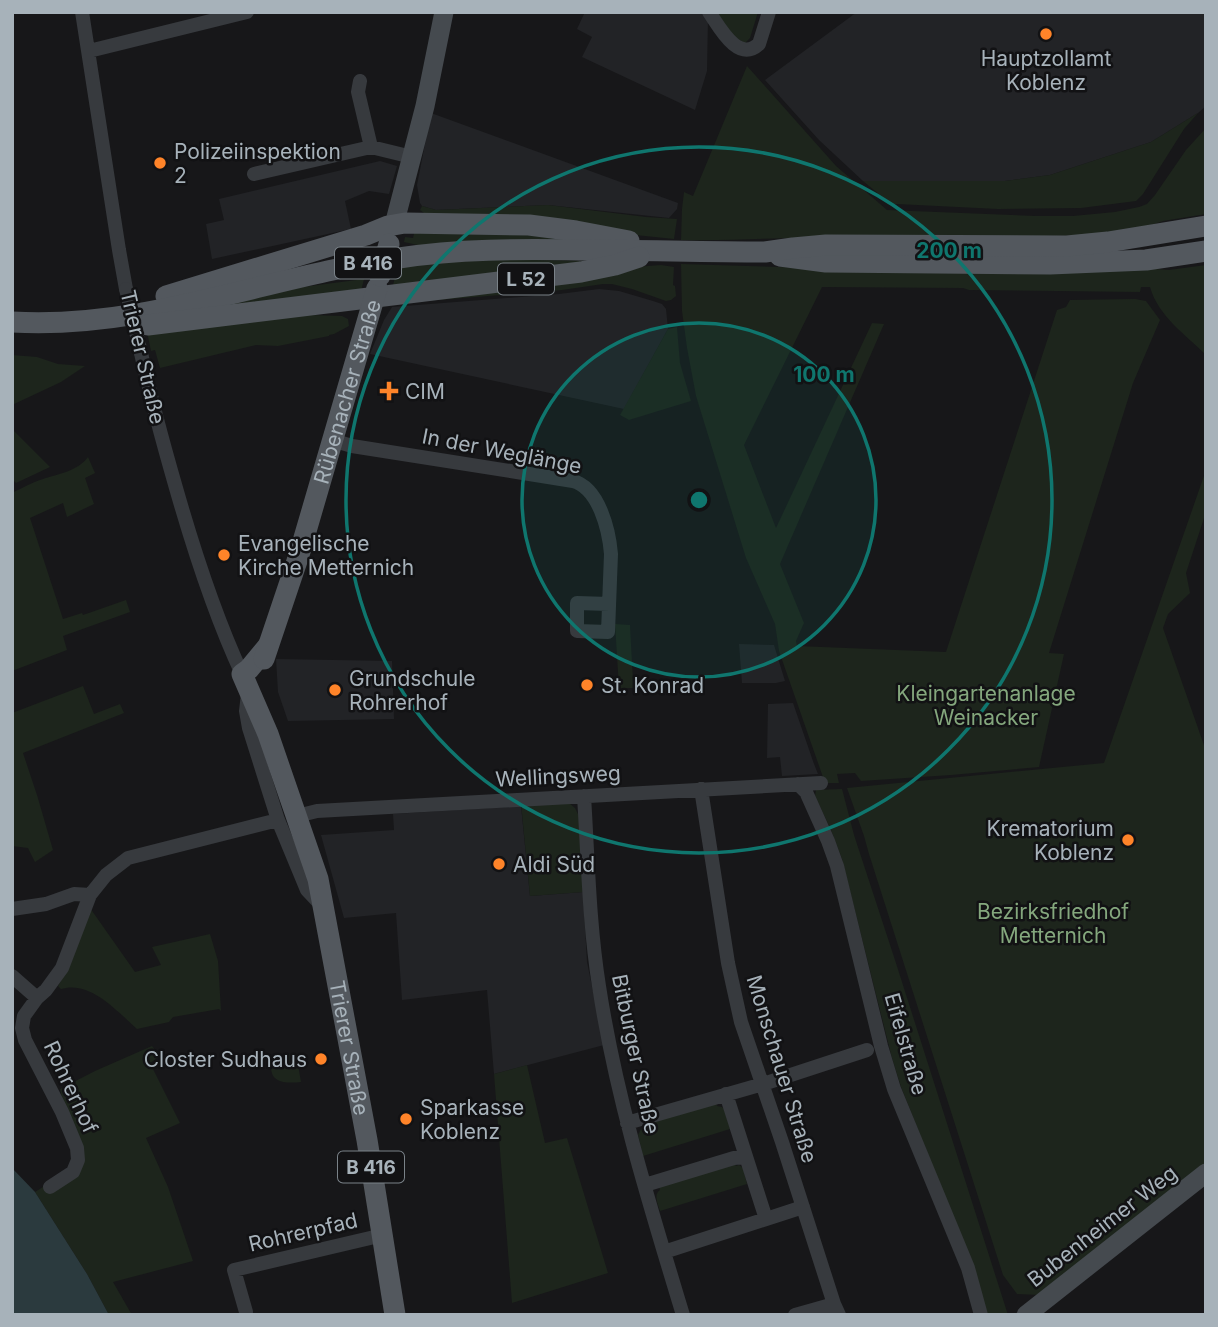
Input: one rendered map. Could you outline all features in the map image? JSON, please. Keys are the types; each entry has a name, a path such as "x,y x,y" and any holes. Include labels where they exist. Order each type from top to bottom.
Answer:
{"main road":[{"name":"L 52","path":"392,234 421,223 529,225 625,240 657,251 765,253 826,262 1050,264 1146,260 1206,251"},
{"name":"L 52","path":"765,253 826,245 1045,247 1087,244 1206,226"},
{"name":"Rübenacher Straße","path":"259,712 260,682 268,646 299,555 392,234"},
{"path":"85,321 107,309 195,288 366,235 392,234"},
{"name":"B 416","path":"12,322 85,321 162,310 338,269 400,258 482,250 657,251"},
{"name":"L 52","path":"374,298 581,272 615,265 657,251"},
{"name":"B 416","path":"85,321 103,327 120,328 374,298"},
{"name":"Rübenacher Straße","path":"246,681 249,669 268,646"},
{"name":"Trierer Straße","path":"246,681 259,712 288,818 311,855 324,907 395,1315"}],"street":[{"name":"Trierer Straße","path":"82,12 126,289 156,419 199,566 228,645 246,681 249,728 288,818"},
{"path":"89,51 247,12"},
{"name":"Rübenacher Straße","path":"392,234 438,51 444,12"},
{"path":"709,12 733,44 748,50 759,44 769,12"},
{"path":"360,80 358,92 371,147"},
{"path":"254,174 371,147 412,157"},
{"name":"In der Weglänge","path":"332,440 352,446 573,481 584,485 598,505 610,545 609,604"},
{"name":"Wellingsweg","path":"288,818 317,810 821,783"},
{"name":"Eifelstraße","path":"798,784 806,792 833,853 894,1089 968,1268 982,1315"},
{"name":"Monschauer Straße","path":"701,789 728,963 741,1022 836,1310"},
{"name":"Bitburger Straße","path":"584,796 595,956 611,1053 627,1123 683,1315"},
{"name":"Rohrerhof","path":"50,1187 73,1172 78,1160 77,1148 62,1112 25,1040 22,1028 24,1016 62,968 90,895 106,875 128,858 288,818"},
{"path":"12,909 46,904 74,894 90,895"},
{"path":"12,976 37,998"},
{"path":"627,1123 763,1084 867,1050"},
{"path":"726,1094 765,1219"},
{"path":"645,1185 734,1157 744,1157"},
{"name":"Bubenheimer Weg","path":"1026,1315 1206,1174"},
{"path":"664,1252 803,1207"},
{"name":"Rohrerpfad","path":"246,1312 234,1270 383,1234"},
{"path":"795,1315 836,1310"}],"shaded area":[{"path":"585,12 704,12 708,18 707,71 695,110 582,57 592,37 577,29"},
{"path":"857,12 1206,12 1206,106 1151,142 1050,175 1005,181 863,181 819,140 765,80"},
{"path":"431,113 678,203 677,209 669,218 548,205 436,210 422,206 417,185"},
{"path":"380,161 397,166 389,194 369,191 345,201 351,229 212,259 206,224 224,220 219,199"},
{"path":"599,289 619,291 653,301 662,304 666,309 668,329 624,409 370,354 392,307"},
{"path":"739,644 774,645 785,681 742,683"},
{"name":"Grundschule Rohrerhof","path":"276,659 392,661 394,719 288,721 278,692"},
{"path":"793,703 818,774 782,776 780,757 767,758 768,704"},
{"path":"521,806 530,896 583,892 587,962 604,1045 494,1074 487,990 402,1000 396,913 344,918 321,835 394,830 393,814"},
{"path":"12,1168 35,1192 87,1274 109,1315 12,1315"}],"green space":[{"path":"713,12 758,12 750,38 745,43 731,36"},
{"path":"747,66 836,166 887,210 1073,216 1139,207 1147,204 1155,195 1186,150 1206,128 1206,214 1107,235 681,240 684,192 693,196"},
{"path":"1198,113 1184,129 1136,201 1081,208 998,209 891,204 863,181 1005,181 1050,175 1151,142"},
{"path":"548,205 677,219 674,239 424,213 420,210 422,206 436,210"},
{"path":"486,228 608,241 422,246 404,242 405,237 413,238 415,229"},
{"path":"470,259 599,261 393,285 396,273 406,265"},
{"name":"Kleingartenanlage Weinacker","path":"681,264 814,268 1169,270 1206,265 1206,355 1166,316 1150,287 1141,287 1140,292 822,287 744,445 776,528 872,323 884,324 780,564 804,623 796,641 797,646 946,652 1057,310 1066,307 1070,300 1146,301 1160,320 1133,383 1049,653 1064,654 1039,767 861,781 855,773 837,774 839,783 825,783 779,651 775,624 746,558 696,396 682,311"},
{"path":"635,267 674,267 673,285 676,296 671,300 666,301 632,289 603,284 562,290 400,303"},
{"path":"364,279 361,291 201,309 303,287"},
{"path":"310,315 342,316 348,319 349,326 329,336 278,346 256,345 160,368 155,350 151,351 147,332"},
{"path":"677,327 680,363 691,401 629,420 620,415 668,329"},
{"path":"12,355 85,366 61,382 12,405"},
{"path":"12,429 50,467 16,483 12,479"},
{"path":"88,457 95,473 85,478 94,504 67,517 63,503 30,518 63,619 126,600 130,612 63,636 67,650 12,671 12,493 73,469"},
{"name":"Bezirksfriedhof Metternich","path":"1206,470 1206,512 1186,573 1190,593 1168,614 1163,628 1206,751 1206,1166 1040,1295 1017,1294 1003,1275 847,788 1104,763"},
{"path":"615,624 630,625 633,681 637,688 619,688"},
{"path":"83,686 94,714 120,704 124,713 23,753 53,850 35,862 28,848 12,846 12,713"},
{"path":"842,789 854,835 1008,1315 988,1315 964,1244 901,1087 842,859 815,796 816,790"},
{"path":"568,802 579,816 583,892 530,896 521,803"},
{"path":"90,908 135,972 161,965 152,947 210,934 218,961 221,1011 219,1009 173,1017 169,1022 137,1029 93,993 72,987 61,989 58,986 71,963"},
{"path":"152,1046 160,1056 150,1063 180,1123 146,1138 168,1187 193,1261 113,1282 132,1315 109,1315 87,1274 35,1192 57,1178 79,1174 60,1089"},
{"path":"296,1053 301,1082 283,1082 274,1077 272,1060"},
{"path":"527,1065 545,1143 567,1138 608,1273 512,1303 494,1074"},
{"path":"716,1103 724,1109 730,1129 643,1156 638,1135 642,1124"},
{"path":"735,1162 736,1166 743,1168 747,1184 660,1211 656,1197 659,1187"}],"place":[{"name":"Hauptzollamt Koblenz","path":"1046,34"},
{"name":"Polizeiinspektion 2","path":"160,163"},
{"name":"CIM","path":"389,391"},
{"name":"Evangelische Kirche Metternich","path":"224,555"},
{"name":"St. Konrad","path":"587,685"},
{"name":"Grundschule Rohrerhof","path":"335,690"},
{"name":"Krematorium Koblenz","path":"1128,840"},
{"name":"Aldi Süd","path":"499,864"},
{"name":"Closter Sudhaus","path":"321,1059"},
{"name":"Sparkasse Koblenz","path":"406,1119"}]}
